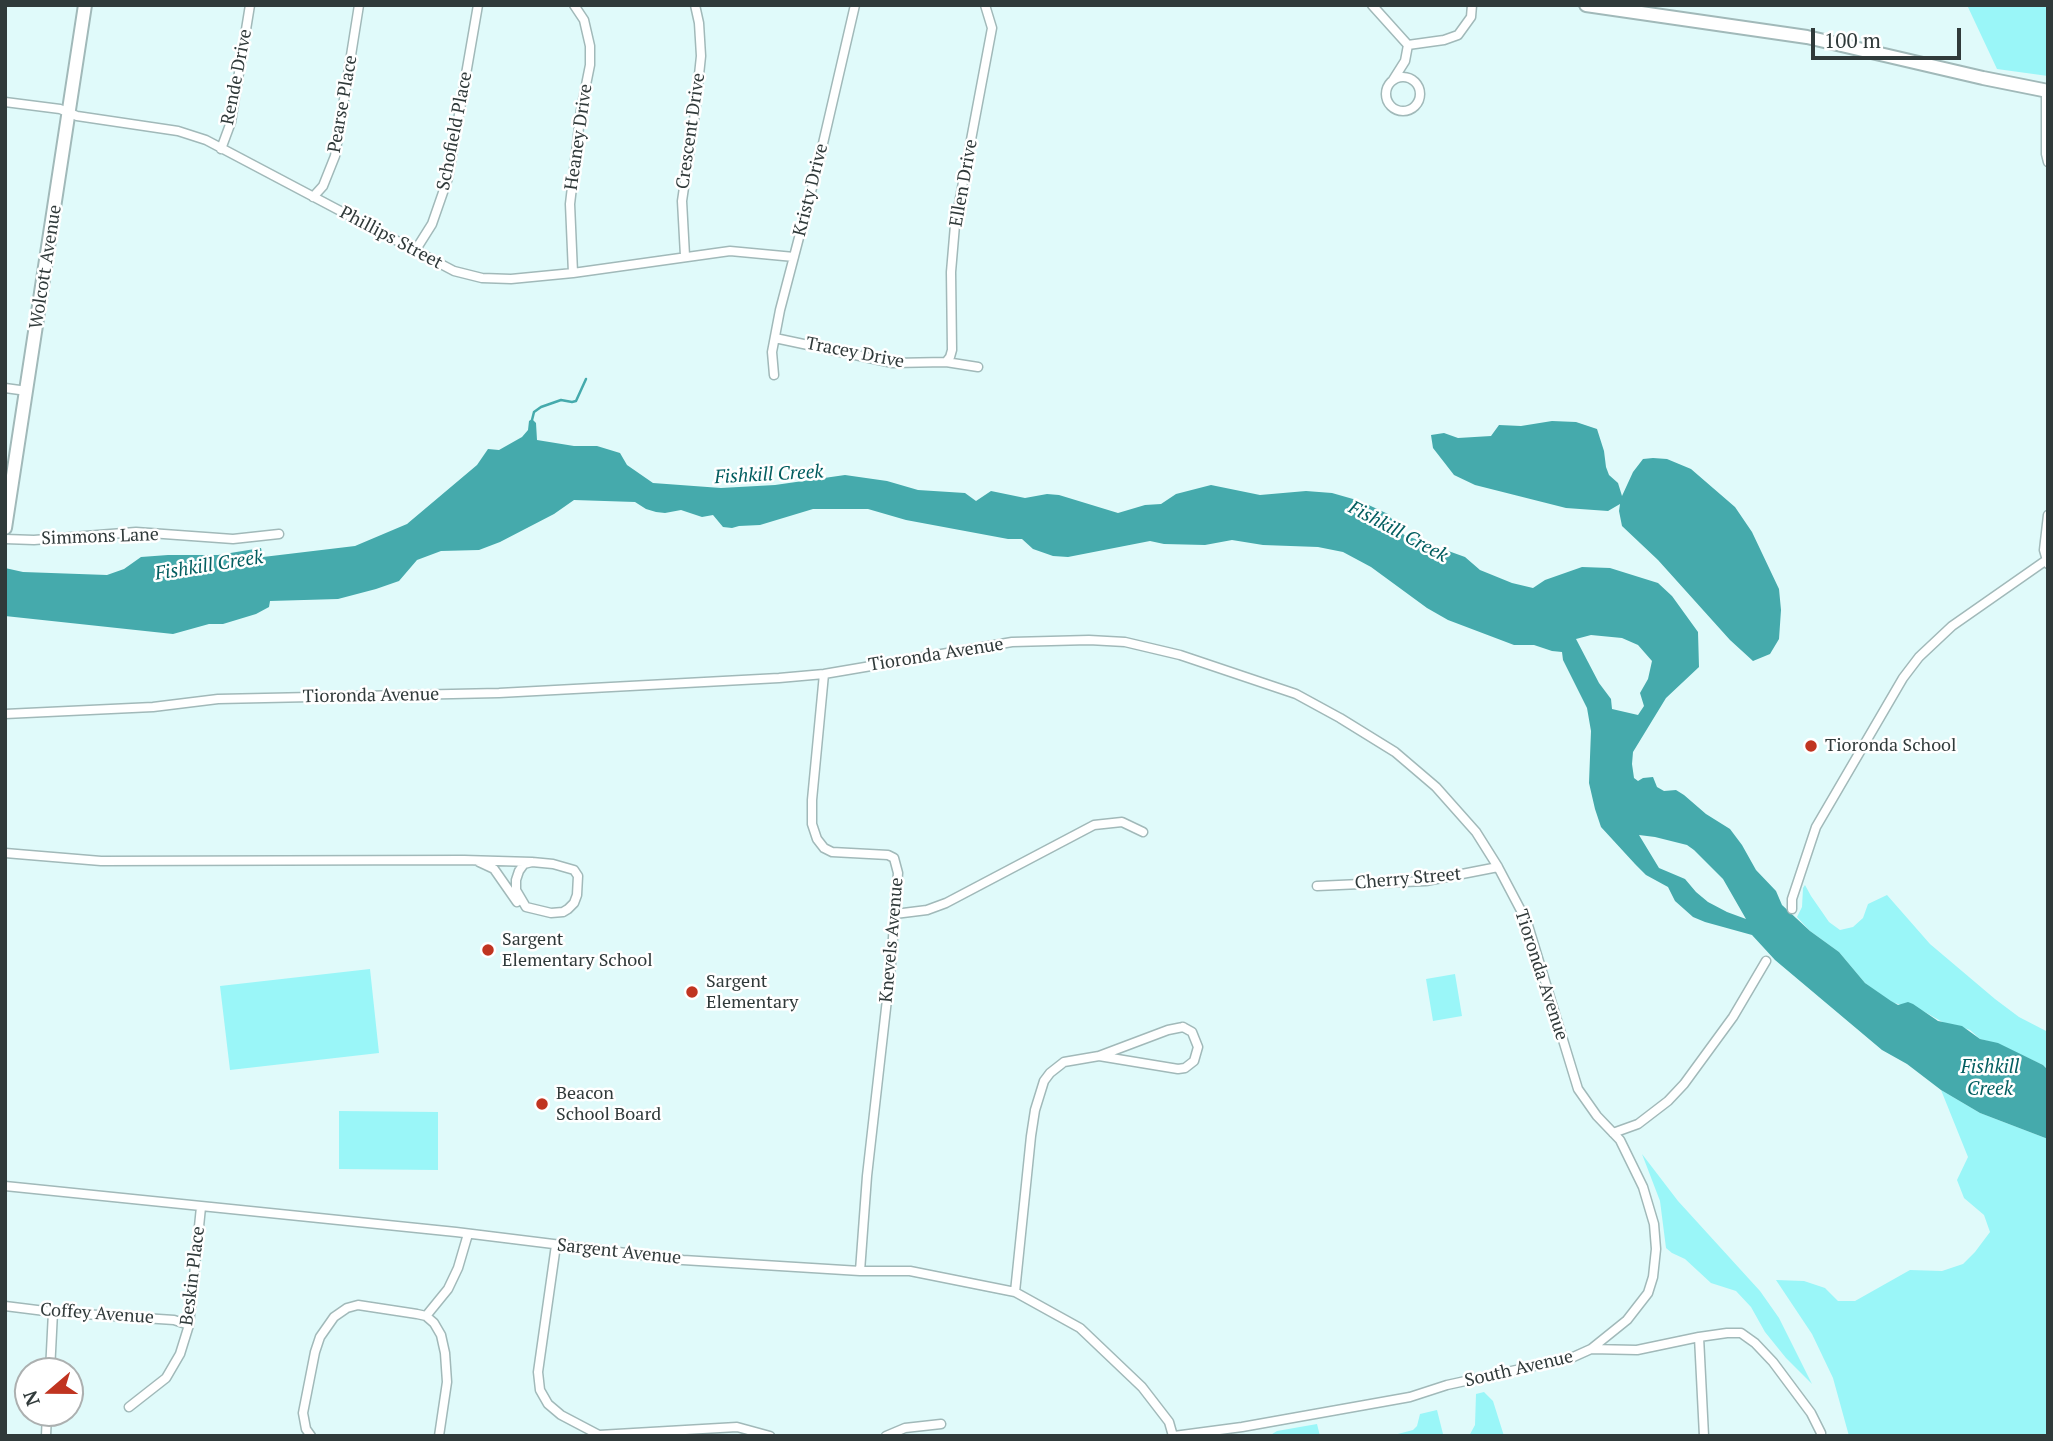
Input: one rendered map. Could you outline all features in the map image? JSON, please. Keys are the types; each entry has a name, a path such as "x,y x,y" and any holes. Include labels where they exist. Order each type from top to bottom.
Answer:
{"main road":[{"name":"Wolcott Avenue","path":"5,528 85,5"},
{"path":"1587,5 1658,10 1807,37 2047,91"}],"street":[{"name":"Rende Drive","path":"220,149 231,122 250,5"},
{"name":"Pearse Place","path":"313,197 323,186 335,156 359,5"},
{"name":"Schofield Place","path":"415,251 432,224 448,178 478,5"},
{"name":"Heaney Drive","path":"573,273 570,204 581,110 590,65 590,46 584,20 574,5"},
{"name":"Crescent Drive","path":"685,256 681,201 701,56 695,5"},
{"name":"Kristy Drive","path":"774,375 772,352 775,338 855,5"},
{"name":"Ellen Drive","path":"946,362 952,350 951,271 955,225 992,28 985,5"},
{"path":"1372,5 1408,45"},
{"path":"1408,45 1444,40 1458,35 1471,17 1472,5"},
{"path":"1393,80 1404,76 1415,81 1420,91 1418,103 1414,107 1403,111 1389,104 1387,88 1405,61 1408,45"},
{"path":"2047,91 2048,162"},
{"name":"Phillips Street","path":"5,102 178,131 206,140 454,271 482,278 510,279 573,273 730,251 794,257"},
{"name":"Tracey Drive","path":"775,338 893,363 946,362 978,367"},
{"path":"5,388 27,391"},
{"path":"1792,909 1792,900 1816,827 1903,678 1919,657 1952,626 2046,562 2044,550 2048,515"},
{"name":"Simmons Lane","path":"5,538 34,540 136,532 233,539 279,534"},
{"name":"Tioronda Avenue","path":"5,714 153,707 218,699 499,693 779,678 824,674 1012,642 1125,642 1180,655 1296,694 1395,752 1454,806 1476,832 1527,922 1578,1089 1597,1116 1614,1133"},
{"name":"Knevels Avenue","path":"824,674 812,800 812,824 817,839 824,848 832,852 888,855 894,858 898,873 860,1271"},
{"path":"895,914 927,910 946,903 1094,825 1122,822 1143,832"},
{"path":"5,853 101,861 477,861 531,862 564,866 574,870 579,885 574,903 563,912 526,907 515,901 494,869 477,861"},
{"path":"526,907 516,890 516,880 524,864 531,862"},
{"name":"Cherry Street","path":"1317,886 1426,881 1498,867"},
{"path":"1614,1133 1638,1124 1668,1101 1684,1084 1733,1017 1766,961"},
{"path":"1015,1292 1031,1136 1044,1081 1064,1062 1099,1056 1168,1030 1183,1027 1192,1032 1198,1047 1194,1061 1185,1068 1178,1069 1099,1056"},
{"name":"South Avenue","path":"1174,1436 1242,1427 1410,1397 1447,1385 1559,1362 1591,1349 1627,1320 1637,1308 1651,1285 1654,1268 1656,1249 1650,1207 1643,1187 1614,1133"},
{"name":"Sargent Avenue","path":"5,1186 468,1234 683,1260 860,1271 910,1271 1015,1292 1080,1328 1142,1387 1168,1422 1174,1436"},
{"name":"Beskin Place","path":"129,1407 166,1378 180,1354 189,1325 201,1207"},
{"path":"426,1317 448,1289 458,1268 468,1234"},
{"path":"556,1245 538,1371 540,1390 548,1404 561,1415 599,1435 737,1427 770,1436"},
{"path":"311,1436 306,1429 303,1413 314,1352 320,1337 334,1317 347,1308 358,1305 426,1317 434,1323 445,1353 447,1382 439,1436"},
{"name":"Coffey Avenue","path":"5,1306 174,1320 189,1325"},
{"path":"51,1357 53,1312"},
{"path":"1591,1349 1637,1350 1727,1333 1746,1336 1773,1362 1792,1386 1821,1433"},
{"path":"1699,1337 1704,1436"},
{"path":"886,1436 905,1428 941,1424"}],"shaded area":[{"path":"1967,5 2048,5 2048,76 1997,69"},
{"path":"1805,885 1829,922 1840,930 1853,927 1863,918 1868,904 1887,895 1930,944 2019,1017 2048,1032 2048,1070 2043,1065 1998,1044 1980,1039 1970,1030 1946,1024 1923,1011 1891,1002 1865,983 1839,952 1810,931 1797,917 1802,907"},
{"path":"370,969 379,1053 230,1070 220,986"},
{"path":"1455,974 1462,1016 1433,1021 1426,979"},
{"path":"1941,1090 1980,1113 2048,1139 2048,1436 1849,1436 1833,1378 1812,1334 1776,1280 1804,1281 1825,1288 1838,1301 1855,1301 1910,1270 1942,1271 1963,1264 1975,1252 1990,1232 1984,1215 1964,1198 1957,1180 1968,1157"},
{"path":"339,1111 438,1112 438,1170 339,1169"},
{"path":"1642,1154 1678,1201 1760,1291 1779,1318 1812,1384 1786,1358 1765,1332 1751,1307 1736,1291 1711,1283 1685,1259 1666,1248 1660,1201"},
{"path":"1484,1392 1493,1401 1504,1436 1469,1436 1475,1425 1476,1394"},
{"path":"1437,1410 1443,1434 1449,1436 1390,1436 1413,1430 1420,1414"},
{"path":"1317,1424 1320,1436 1269,1436 1277,1431"}],"water":[{"name":"Fishkill Creek","path":"532,419 536,423 537,440 574,446 597,446 620,453 627,465 653,483 721,488 775,485 845,475 887,481 918,490 965,493 976,501 991,491 1025,498 1059,495 1118,513 1145,505 1161,504 1176,494 1211,485 1260,495 1306,491 1332,493 1360,501 1388,514 1404,535 1465,557 1480,570 1512,583 1533,588 1545,580 1582,567 1610,568 1658,583 1672,596 1698,632 1699,667 1666,698 1633,752 1634,778 1638,781 1653,777 1657,787 1664,791 1676,790 1730,829 1756,870 1776,891 1782,905 1810,931 1839,952 1865,983 1898,1005 1908,1002 1913,1004 1938,1021 1962,1026 1980,1039 1998,1043 2043,1065 2048,1070 2048,1139 1980,1113 1941,1090 1907,1064 1882,1050 1775,960 1752,935 1693,917 1675,901 1668,887 1646,875 1635,864 1601,827 1589,783 1591,731 1587,708 1563,660 1562,652 1534,645 1514,645 1448,620 1371,567 1343,552 1318,547 1263,545 1232,540 1205,545 1150,541 1068,557 1053,556 1033,549 1022,539 1008,539 906,520 868,509 813,509 760,525 732,528 723,527 713,515 702,517 681,510 656,512 635,502 574,500 554,514 500,542 479,550 441,551 417,560 399,581 338,599 270,601 269,607 256,614 223,624 209,624 173,634 5,616 5,568 23,572 107,575 124,569 141,557 218,555 261,548 263,557 355,546 407,524 477,465 488,449 499,450 522,437 528,430 529,421","holes":["1591,635 1622,638 1638,645 1652,661 1648,679 1640,693 1644,706 1638,715 1612,709 1611,699 1599,683 1576,639","1639,835 1687,845 1694,850 1723,879 1746,919 1708,902 1685,879 1659,868"]},
{"path":"1552,421 1576,422 1597,429 1606,467 1609,475 1618,483 1622,496 1633,472 1643,459 1667,459 1691,469 1735,507 1752,532 1779,589 1779,639 1770,654 1753,661 1730,640 1658,560 1622,526 1620,504 1608,511 1566,508 1475,485 1454,475 1433,448 1431,435 1444,433 1458,438 1491,436 1499,425 1521,426"}],"waterway":[{"path":"532,420 534,412 541,407 561,400 576,401 586,379"}],"place":[{"name":"Tioronda School","path":"1811,746"},
{"name":"Sargent Elementary School","path":"488,950"},
{"name":"Sargent Elementary","path":"692,992"},
{"name":"Beacon School Board","path":"542,1104"}]}
